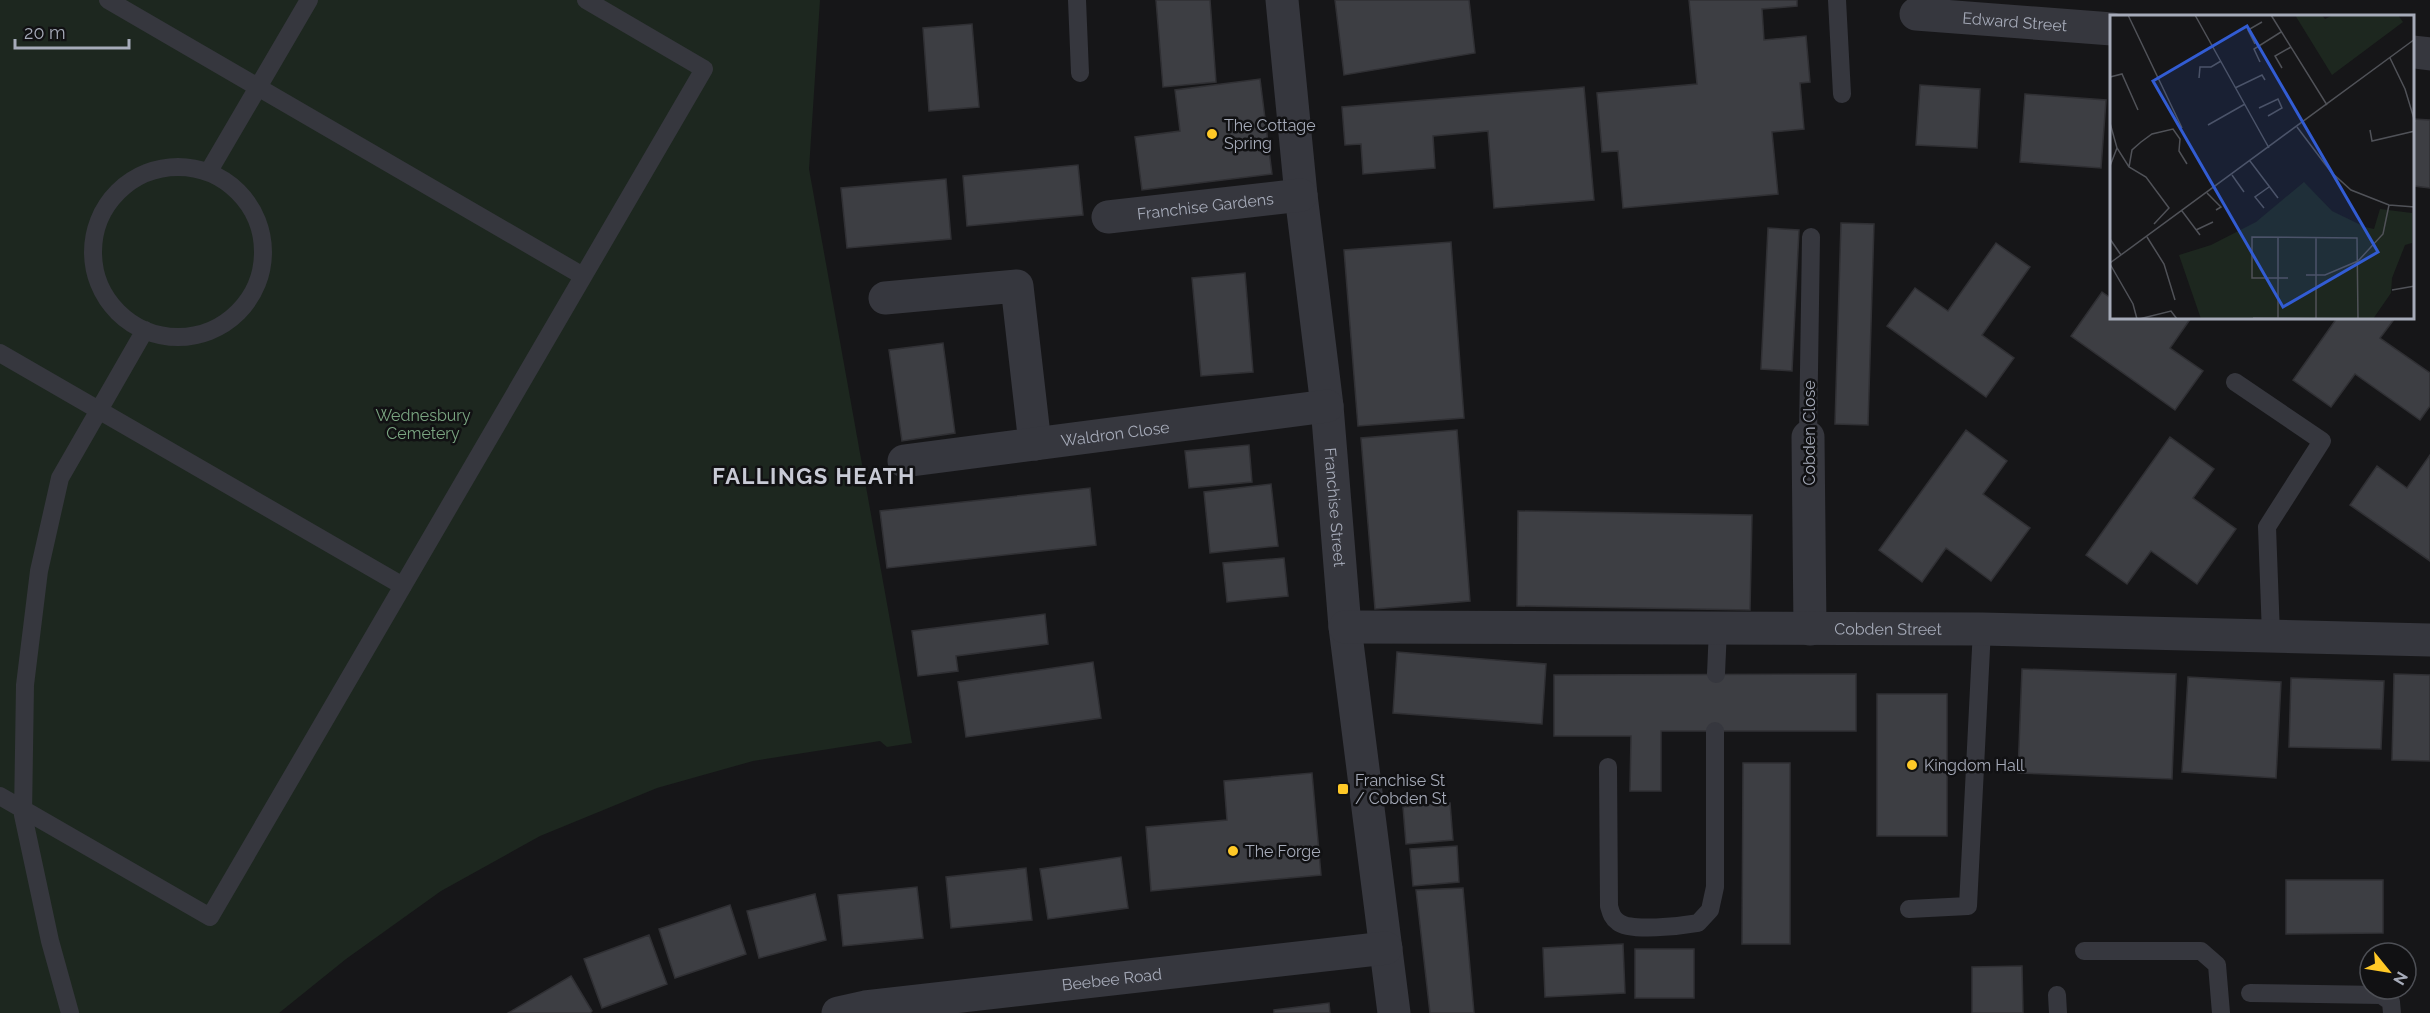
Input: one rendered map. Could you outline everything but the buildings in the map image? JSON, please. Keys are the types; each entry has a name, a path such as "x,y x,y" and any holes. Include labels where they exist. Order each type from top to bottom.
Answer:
{"street":[{"name":"Franchise Street","path":"1282,0 1301,195 1327,406 1345,627 1394,1013"},
{"name":"Edward Street","path":"1916,14 2110,29"},
{"path":"2415,52 2430,54"},
{"name":"Franchise Gardens","path":"1108,217 1301,195"},
{"path":"885,298 1017,286 1035,444"},
{"name":"Waldron Close","path":"904,461 1327,406"},
{"name":"Cobden Close","path":"1808,437 1810,629"},
{"name":"Cobden Street","path":"1345,627 1982,629 2430,640"},
{"name":"Beebee Road","path":"838,1013 864,1007 1386,948"}],"lane":[{"path":"108,0 583,276"},
{"path":"209,171 309,0"},
{"path":"0,796 210,917 704,69 586,0"},
{"path":"1077,0 1080,73"},
{"path":"1836,0 1842,94"},
{"path":"180,166 209,171 235,186 254,209 263,237 263,267 253,294 236,316 213,331 186,338 159,336 134,326 113,309 98,285 93,258 94,231 105,206 125,184 151,170 180,166"},
{"name":"Cobden Close","path":"1808,437 1811,237"},
{"path":"70,1013 50,941 24,809 25,685 39,571 60,478 145,330"},
{"path":"0,353 403,586"},
{"path":"2235,382 2322,441 2267,527 2271,635"},
{"path":"1716,674 1718,628"},
{"path":"1909,909 1968,906 1982,629"},
{"path":"1608,767 1611,916 1619,924 1630,927 1698,923 1710,910 1715,887 1715,731"},
{"path":"2084,951 2202,951 2217,965 2221,1013"},
{"path":"2250,993 2381,995 2391,1002 2392,1013"}],"green space":[{"name":"Wednesbury Cemetery","path":"0,0 820,0 809,169 912,743 887,747 880,741 753,761 657,788 540,836 441,891 346,959 279,1013 0,1013"}],"place":[{"name":"The Cottage Spring","path":"1212,134"},
{"name":"Kingdom Hall","path":"1912,765"},
{"name":"Franchise St / Cobden St","path":"1343,789"},
{"name":"The Forge","path":"1233,851"}],"district":[{"name":"FALLINGS HEATH","path":"814,476"}]}
